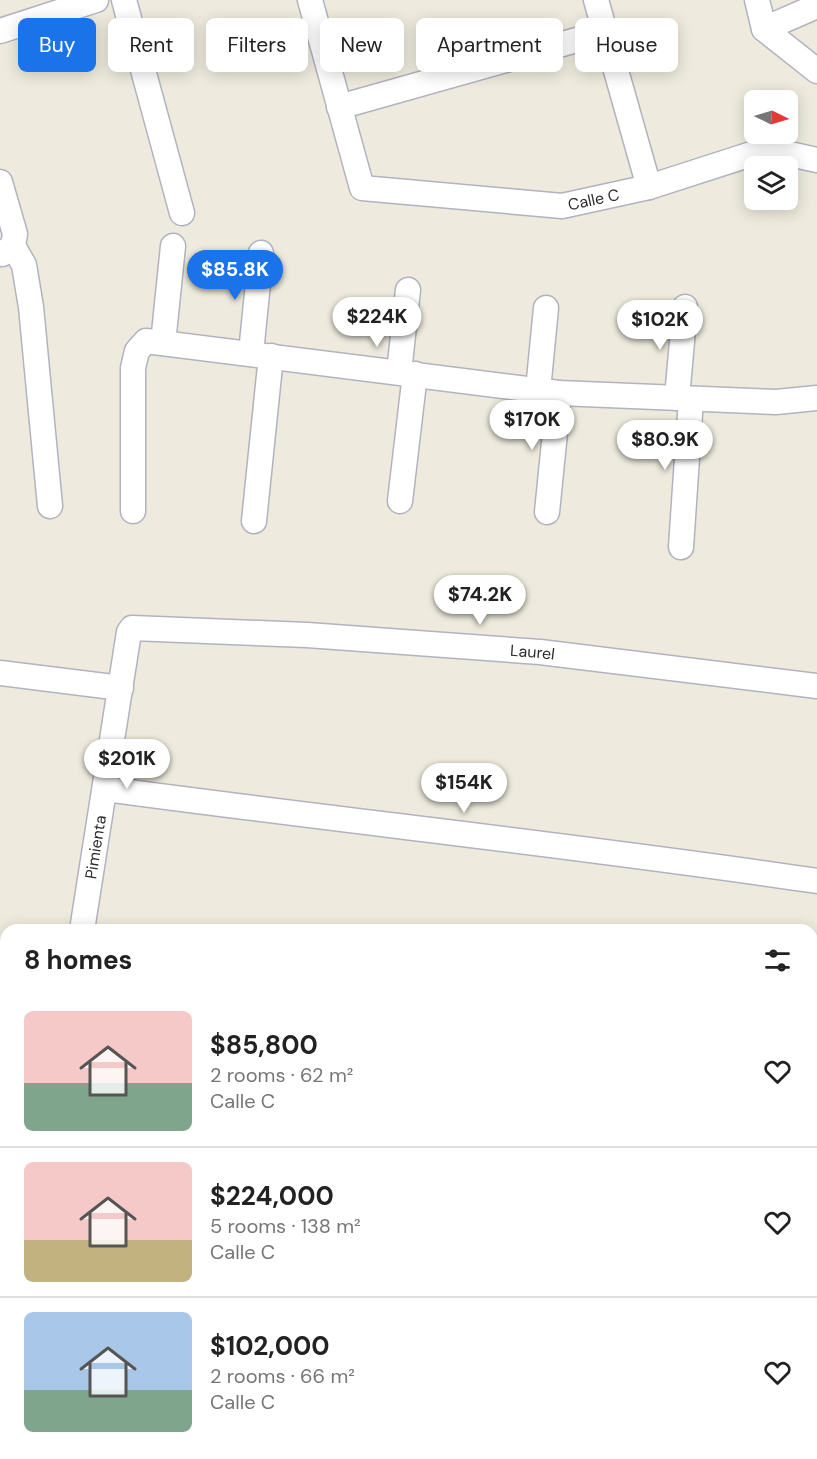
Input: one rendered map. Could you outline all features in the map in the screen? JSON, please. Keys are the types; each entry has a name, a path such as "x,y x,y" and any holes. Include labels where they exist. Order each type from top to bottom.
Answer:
{"street":[{"path":"0,31 96,0"},
{"path":"124,0 183,213"},
{"path":"310,0 339,107 575,40"},
{"path":"596,0 601,18"},
{"path":"757,0 764,29 817,71"},
{"path":"764,29 817,6"},
{"path":"616,72 649,187"},
{"name":"Calle C","path":"339,107 362,188 562,206 649,187 767,149 817,160"},
{"path":"0,182 15,234 7,250 24,265 31,307 50,506"},
{"path":"163,343 173,246"},
{"path":"254,521 261,355 261,253"},
{"path":"400,501 407,373 408,290"},
{"path":"681,547 685,307"},
{"path":"546,308 549,392 547,512"},
{"path":"133,511 133,368 137,351 146,341 549,392 776,402 817,398"},
{"name":"Laurel","path":"138,627 308,635 540,652 817,687"},
{"name":"Pimienta","path":"83,924 129,632 138,627"},
{"path":"0,673 121,688"},
{"path":"106,789 347,822 690,862 817,881"}]}
